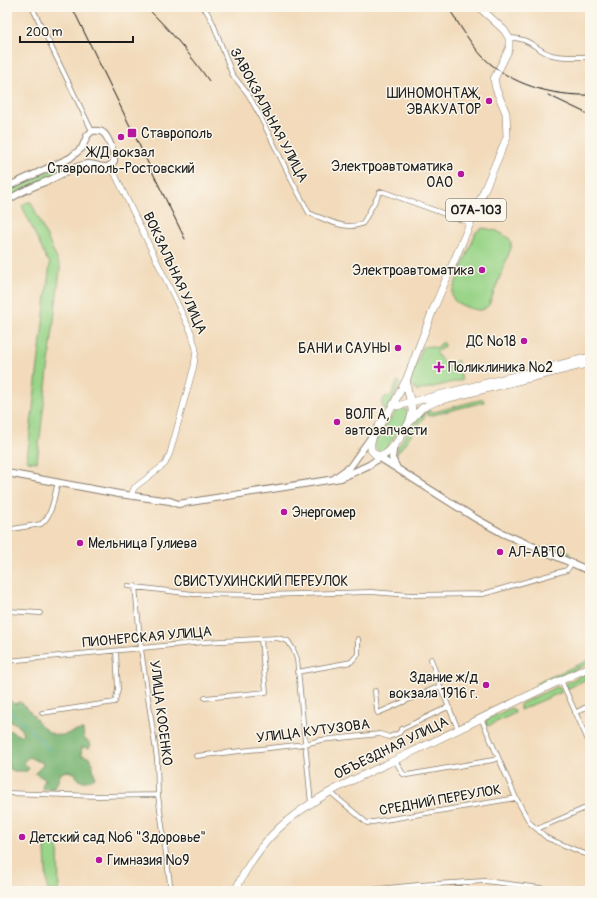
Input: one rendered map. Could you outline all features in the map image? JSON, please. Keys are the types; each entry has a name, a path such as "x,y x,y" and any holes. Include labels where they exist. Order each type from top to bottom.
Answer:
{"main road":[{"path":"479,7 504,30 509,38"},
{"name":"07А-103","path":"406,378 433,310 507,137 506,114 496,89 494,79 509,49 509,38"},
{"path":"7,188 70,158 82,148 87,136 92,131"},
{"name":"ВОКЗАЛЬНАЯ УЛИЦА","path":"92,131 100,131 106,135 115,157 111,166"},
{"path":"7,201 74,168 86,164 97,165 103,168 111,166"},
{"path":"386,416 397,406 410,402 590,357"},
{"path":"7,473 131,496 170,501 178,504 347,476 369,465 382,456 394,445 407,425 422,408 428,404 590,363"},
{"path":"331,479 342,474 350,467 395,402 406,378"},
{"path":"406,378 406,392 412,410 407,425"},
{"path":"406,392 411,398 419,400"},
{"path":"397,406 407,408 411,416"},
{"path":"374,433 370,447 373,453 382,456 390,465 502,533 590,570"},
{"path":"394,445 392,458 399,470"},
{"path":"369,465 377,463 390,465"},
{"name":"ОБЪЕЗДНАЯ УЛИЦА","path":"235,891 254,857 270,837 288,820 330,792 458,729 590,667"}],"street":[{"path":"32,7 92,131"},
{"name":"ЗАВОКЗАЛЬНАЯ УЛИЦА","path":"203,7 213,23 232,74 248,94 258,112 309,213 337,224 352,227 358,226 363,224 380,192 384,192 470,224"},
{"path":"509,38 518,37 552,54 574,57 590,56"},
{"name":"ВОКЗАЛЬНАЯ УЛИЦА","path":"111,166 191,332 196,349 194,366 170,453 164,464 134,488 131,496"},
{"path":"7,530 41,524 44,522 50,511 58,482"},
{"name":"СВИСТУХИНСКИЙ ПЕРЕУЛОК","path":"128,586 193,594 265,595 371,592 411,596 483,594 567,570 572,563"},
{"name":"УЛИЦА КОСЕНКО","path":"136,586 142,649 157,759 158,795 171,891"},
{"path":"7,611 40,613"},
{"name":"ПИОНЕРСКАЯ УЛИЦА","path":"7,661 204,642 277,638 288,641 293,649 297,659 297,672"},
{"path":"204,698 266,692 261,639"},
{"path":"311,804 297,672 351,662 358,654 358,639"},
{"path":"42,713 115,702 118,689 116,651"},
{"path":"432,659 440,686 458,729"},
{"path":"560,680 590,745"},
{"path":"376,691 378,713 440,686"},
{"path":"575,713 590,705"},
{"name":"УЛИЦА КУТУЗОВА","path":"196,756 380,734 389,737 400,734 402,729 448,706"},
{"path":"481,718 516,798 530,823 547,838 590,856"},
{"path":"395,760 403,774 407,775 498,758"},
{"path":"7,792 98,796 158,795"},
{"name":"СРЕДНИЙ ПЕРЕУЛОК","path":"330,792 367,824 516,798"},
{"path":"537,829 590,806"},
{"path":"463,882 465,891"},
{"path":"358,891 418,884 463,882 491,882 564,891"}],"green space":[{"path":"67,162 70,168 7,198 7,190"},
{"path":"31,202 60,266 37,462 28,461 27,459 50,263 46,258 22,206"},
{"name":"Электроавтоматика","path":"483,228 497,231 509,238 511,248 489,305 484,309 478,310 457,303 453,299 452,292 476,232"},
{"path":"443,342 445,345 436,353 449,368 457,360 462,380 417,391 409,382 423,347 430,346 436,348"},
{"path":"397,381 400,382 392,402 386,410 384,410 382,401 386,396 390,397"},
{"path":"483,399 484,402 429,416 425,411 427,410 434,412"},
{"path":"400,408 408,411 407,419 386,449 382,452 378,451 374,447 375,441 396,411"},
{"path":"423,412 425,416 396,455 398,446"},
{"path":"553,545 570,553 571,556 570,557 549,548"},
{"path":"589,660 590,663 538,687 535,684"},
{"path":"590,672 590,677 567,689 566,684 568,682"},
{"path":"556,687 560,688 562,692 520,710 520,705 522,703"},
{"path":"7,698 14,704 20,702 25,706 50,733 59,735 83,730 84,739 89,742 91,746 89,748 82,747 81,755 91,758 95,778 80,781 75,773 67,771 61,773 55,788 43,789 42,784 46,780 35,773 43,765 42,762 29,757 23,762 29,768 27,771 14,771 8,768 7,729 20,736 23,733 18,725 7,719"},
{"path":"511,708 515,713 488,726 486,720"},
{"path":"54,842 58,847 59,891 48,891 45,849 47,843"}],"waterway":[{"path":"7,710 31,730 52,753"}],"railway":[{"path":"72,7 185,239"},
{"path":"146,7 179,42 209,81"},
{"path":"448,7 464,33 483,57 506,75 519,82 547,91 576,95 590,95"},
{"path":"548,95 590,115"}],"place":[{"name":"ШИНОМОНТАЖ, ЭВАКУАТОР","path":"489,101"},
{"name":"Ставрополь","path":"132,133"},
{"name":"Ж/Д вокзал Ставрополь-Ростовский","path":"121,137"},
{"name":"Электроавтоматика ОАО","path":"461,174"},
{"name":"Электроавтоматика","path":"482,270"},
{"name":"ДС №18","path":"524,341"},
{"name":"БАНИ и САУНЫ","path":"398,348"},
{"name":"Поликлиника №2","path":"439,367"},
{"name":"ВОЛГА, автозапчасти","path":"337,422"},
{"name":"Энергомер","path":"284,512"},
{"name":"Мельница Гулиева","path":"80,543"},
{"name":"АЛ-АВТО","path":"500,552"},
{"name":"Здание ж/д вокзала 1916 г.","path":"486,685"},
{"name":"Детский сад №6 \"Здоровье\"","path":"22,837"},
{"name":"Гимназия №9","path":"99,860"}]}
